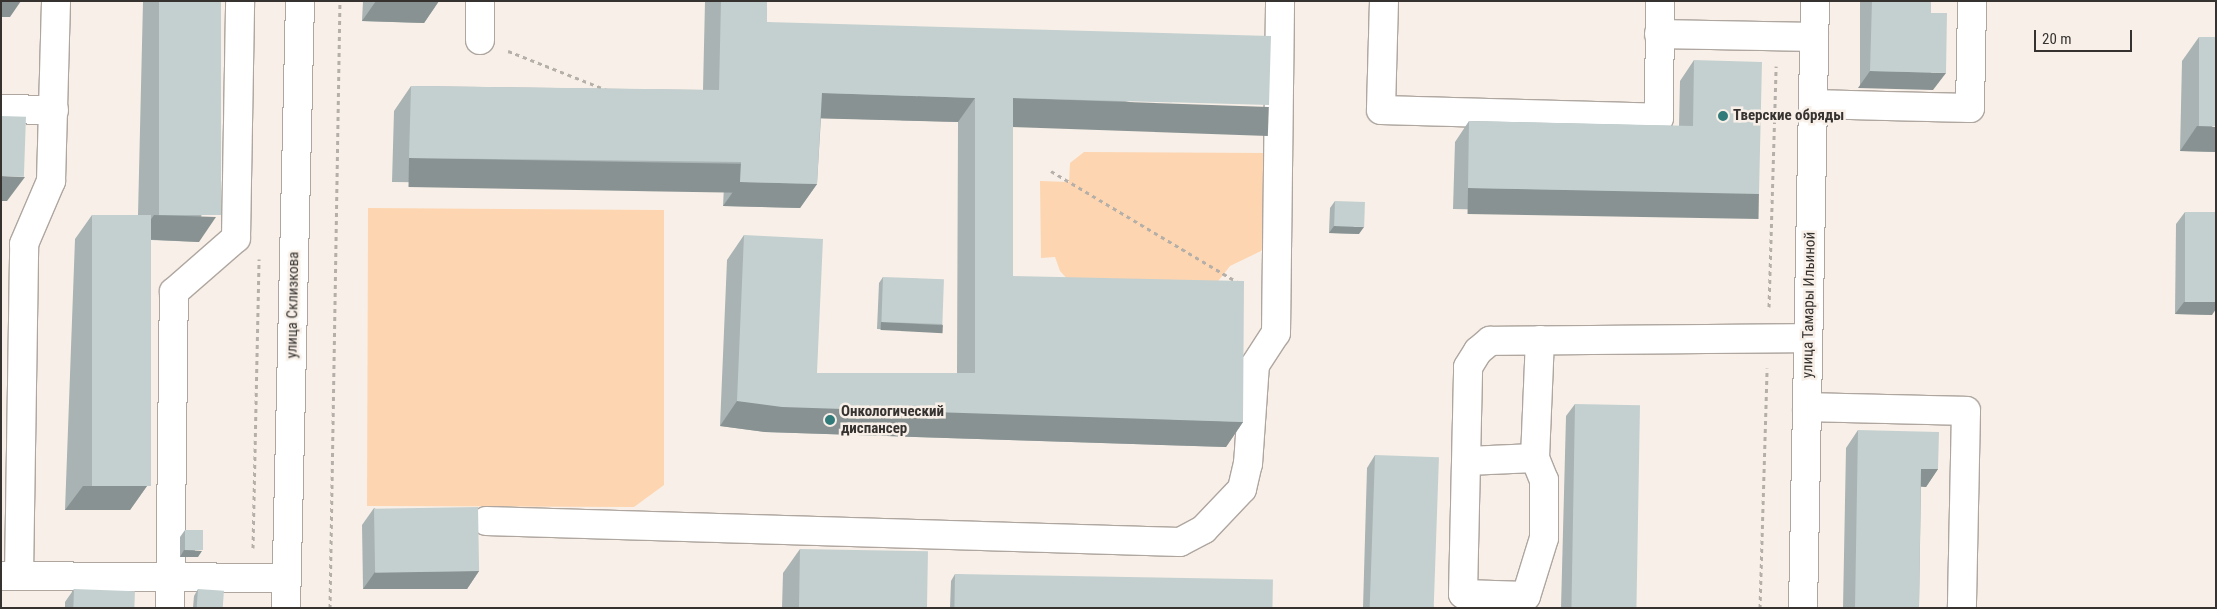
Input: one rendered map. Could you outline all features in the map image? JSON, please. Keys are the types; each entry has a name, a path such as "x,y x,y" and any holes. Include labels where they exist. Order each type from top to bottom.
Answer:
{"street":[{"path":"56,1 51,181 24,244 12,377 10,576 287,578"},
{"path":"170,608 174,292 236,238 240,1"},
{"name":"улица Склизкова","path":"286,608 300,1"},
{"path":"480,1 480,40"},
{"path":"486,521 1180,542 1204,529 1242,489 1248,464 1255,365 1276,333 1280,1"},
{"path":"1384,1 1381,110 1659,118 1660,1"},
{"name":"улица Тамары Ильиной","path":"1803,608 1815,1"},
{"path":"1813,104 1970,108 1972,1"},
{"path":"1659,34 1814,37"},
{"path":"1,109 54,110"},
{"path":"1540,340 1535,458 1544,480 1544,538 1526,596 1463,594 1468,367 1490,341 1540,340 1808,338"},
{"path":"1807,408 1966,411 1962,608"},
{"path":"1467,461 1535,458"}],"path":[{"path":"330,608 340,1"},
{"path":"1760,608 1777,36"},
{"path":"480,40 616,93"},
{"path":"1052,171 1276,306"},
{"path":"252,578 260,250"}],"shaded area":[{"path":"1084,152 1268,153 1267,243 1261,251 1230,266 1215,285 1070,282 1060,271 1055,257 1041,258 1040,181 1069,182 1070,163"},
{"path":"368,208 664,210 664,485 634,507 367,506"}],"building":[{"path":"159,1 221,1 221,215 159,215"},
{"path":"721,1 767,1 767,22 1271,36 1269,105 1013,98 1013,276 1244,281 1243,422 782,407 737,401 744,235 823,239 817,373 975,373 975,98 822,93 817,184 740,182 741,162 409,158 411,86 719,90"},
{"path":"1872,1 1931,1 1931,13 1947,13 1946,73 1870,71"},
{"path":"2199,37 2216,37 2216,126 2199,126"},
{"path":"1694,60 1762,62 1759,194 1468,188 1469,121 1693,126"},
{"path":"1,116 26,117 24,177 1,176"},
{"path":"1335,201 1365,202 1364,227 1334,226"},
{"path":"2185,212 2216,212 2216,302 2185,302"},
{"path":"92,215 151,215 151,486 92,486"},
{"path":"883,277 944,279 942,324 881,322"},
{"path":"1575,404 1640,405 1636,608 1571,608"},
{"path":"1858,430 1939,432 1938,469 1921,469 1919,608 1855,608"},
{"path":"1375,455 1439,457 1434,608 1370,608"},
{"path":"478,507 479,571 375,573 374,509"},
{"path":"185,530 203,530 203,550 185,550"},
{"path":"800,549 928,551 927,608 799,608"},
{"path":"955,574 1273,580 1272,608 954,608"},
{"path":"74,589 135,591 134,608 73,608"},
{"path":"198,589 224,591 223,608 197,608"}],"place":[{"name":"Тверские обряды","path":"1723,116"},
{"name":"Онкологический диспансер","path":"830,420"}]}
